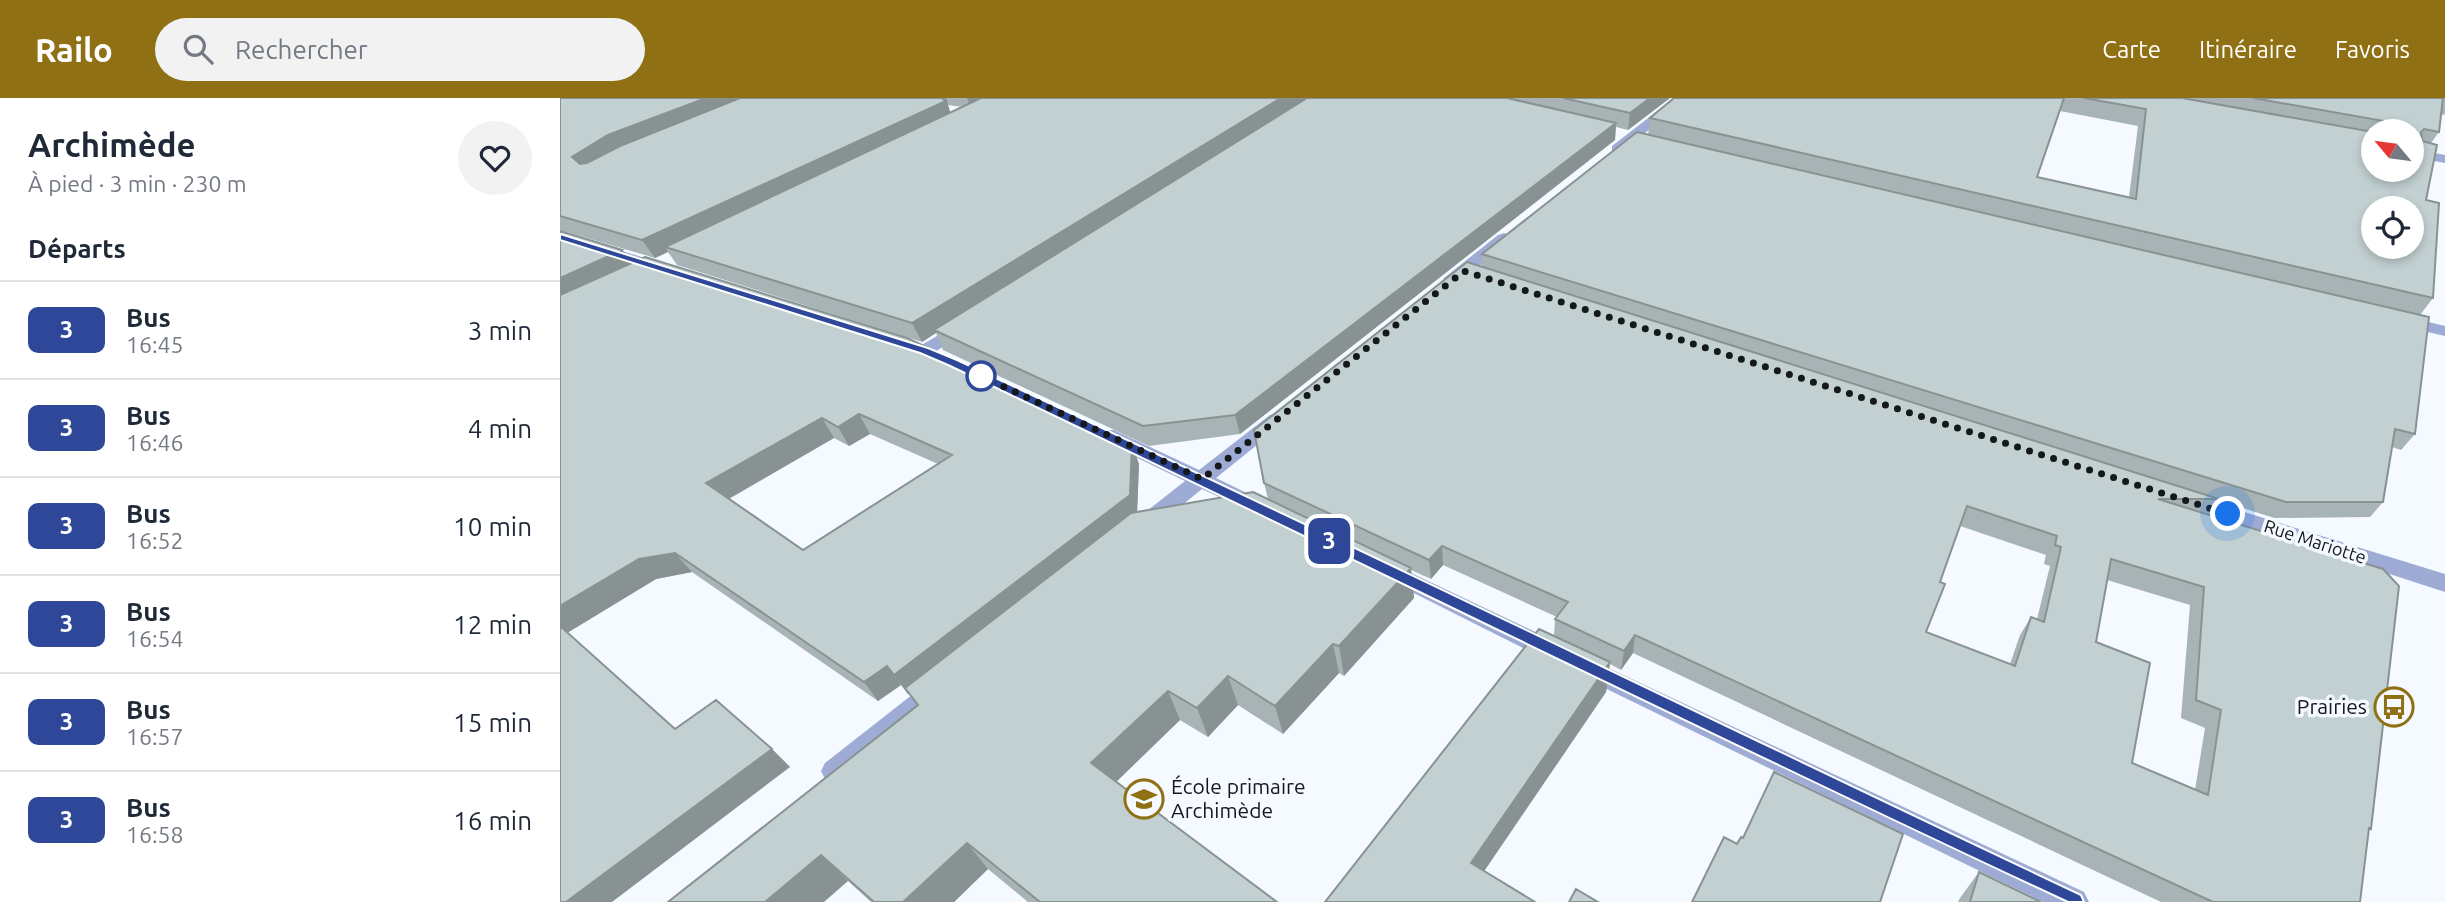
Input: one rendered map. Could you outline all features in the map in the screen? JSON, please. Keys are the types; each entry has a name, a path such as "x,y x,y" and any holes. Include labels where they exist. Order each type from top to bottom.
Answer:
{"street":[{"path":"1600,162 1682,98"},
{"path":"2424,155 2445,159"},
{"path":"1431,297 1516,229"},
{"path":"560,237 669,267 633,278"},
{"path":"1464,271 1490,279"},
{"path":"943,359 917,349 980,315"},
{"path":"2377,315 2445,331"},
{"path":"1126,540 1289,410"},
{"path":"1087,425 1273,514"},
{"name":"Rue Mariotte","path":"2162,493 2445,583"},
{"path":"1361,557 2074,902"},
{"path":"810,790 962,669"}],"building":[{"path":"560,98 706,98 608,135 572,157 580,164 740,98 941,98 946,101 642,240 560,216"},
{"path":"981,98 1281,98 912,323 665,247"},
{"path":"1307,98 1507,98 1616,123 1235,415 1143,426 934,330"},
{"path":"1563,98 1650,98 1630,113"},
{"path":"1674,98 2064,98 2037,177 2136,199 2146,109 2084,98 2182,98 2361,130 2361,182 2424,182 2424,142 2437,145 2426,200 2439,203 2433,298 1650,118"},
{"path":"2253,98 2443,98 2439,132 2424,129 2424,119 2373,119"},
{"path":"1637,132 2429,317 2415,434 2395,429 2383,502 2286,502 1482,254"},
{"path":"560,231 622,250 560,278"},
{"path":"645,257 907,338 1132,444 1130,495 894,675 887,666 864,682 675,553 639,559 560,606 560,295","holes":["859,414 952,455 803,550 706,483 822,418 838,427"]},
{"path":"1467,262 2219,499 2158,499 2383,569 2399,586 2360,902 2213,902 1635,635 1624,651 1555,619 1568,602 1442,546 1429,560 1264,483 1254,430","holes":["1967,506 2057,536 2055,545 2061,547 2044,622 2031,617 2015,666 1926,632 1945,584 1940,582","2111,559 2204,587 2196,700 2221,710 2208,795 2132,763 2150,663 2096,642"]},
{"path":"1253,492 1411,568 1339,646 1333,644 1275,706 1228,676 1197,708 1168,691 1091,763 1277,902 1040,902 967,843 903,902 874,902 821,855 765,902 668,902 918,705 905,688 1131,513"},
{"path":"560,626 675,729 716,700 772,749 566,902 560,902"},
{"path":"1539,629 1610,662 1471,863 1535,902 1325,902"},
{"path":"1774,772 1903,834 1880,902 1692,902 1724,837 1737,844 1741,837 1743,838"},
{"path":"1979,872 2041,902 1970,902"},
{"path":"1576,889 1598,902 1569,902"}],"bus line":[{"name":"3","path":"560,238 681,274 952,362 1223,490 1637,693 2074,902"}],"place":[{"name":"Prairies","path":"2394,707"},
{"name":"École primaire Archimède","path":"1144,799"}],"route":[{"path":"981,376 1202,479 1464,271 2228,514"}]}
